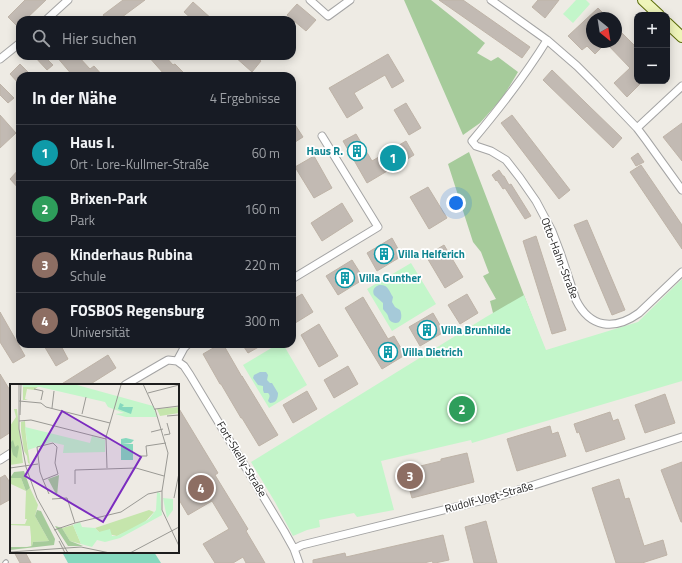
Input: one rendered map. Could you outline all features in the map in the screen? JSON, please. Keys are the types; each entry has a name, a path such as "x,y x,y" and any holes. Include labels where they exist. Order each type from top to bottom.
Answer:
{"street":[{"path":"50,16 68,0"},
{"path":"310,0 328,16 350,0"},
{"path":"491,0 547,40 577,66 637,128 682,190"},
{"path":"643,0 656,12"},
{"path":"670,26 682,37"},
{"name":"Otto-Hahn-Straße","path":"547,40 509,95 472,140 476,146 492,151 506,160 536,201 552,231 579,307 594,320 611,325 621,323 631,318 682,272"},
{"path":"0,59 16,46"},
{"path":"637,128 682,86"},
{"path":"296,277 378,227 322,136"},
{"path":"127,384 168,360 177,361 184,348"},
{"name":"Fort-Skelly-Straße","path":"177,361 184,366 264,496 294,549 299,563"},
{"name":"Rudolf-Vogt-Straße","path":"294,549 302,545 500,496 682,437"},
{"path":"0,460 10,454"}],"green space":[{"path":"404,0 431,0 485,43 477,53 491,61 498,57 518,72 503,97 480,123 463,135"},
{"path":"576,0 586,0 590,4 573,23 563,14"},
{"path":"469,152 545,350 580,375 495,321 490,301 496,299 483,276 489,273 481,252 473,242 448,164"},
{"path":"411,263 436,304 392,331 367,289"},
{"path":"682,279 682,381 472,443 471,440 381,461 394,510 357,517 354,513 319,520 320,527 307,530 293,536 251,462 524,295 546,350 638,322"},
{"path":"271,348 285,348 307,385 269,408 243,365"},
{"path":"63,553 155,553 161,563 68,563"}],"water":[{"path":"379,285 388,288 393,297 392,302 401,312 399,322 395,323 390,320 387,313 383,309 383,303 374,295 374,289"},
{"path":"260,372 266,372 268,375 267,380 272,383 278,393 277,399 274,402 270,403 268,401 270,397 269,394 264,393 263,386 258,385 253,378 254,375"}],"building":[{"path":"25,0 46,0 29,16 16,16 16,25 8,17"},
{"path":"123,0 145,0 123,16 103,15"},
{"path":"439,0 463,0 530,47 522,58"},
{"path":"538,0 559,0 545,18 532,7"},
{"path":"193,2 209,16 188,16 184,12"},
{"path":"297,4 316,20 306,31 296,23 296,16 287,15"},
{"path":"598,8 602,12 594,12"},
{"path":"586,19 586,47 582,50 568,36"},
{"path":"622,33 634,45 634,84 640,84 627,97 614,83 630,68 611,48 622,48"},
{"path":"589,48 601,48 595,54"},
{"path":"388,54 404,81 392,88 385,75 354,93 363,108 347,118 329,88"},
{"path":"38,60 48,60 53,65 47,70"},
{"path":"59,60 82,60 90,69 94,66 99,72 70,72"},
{"path":"152,60 169,60 183,72 162,72"},
{"path":"238,60 261,61 252,72"},
{"path":"20,64 28,72 16,72 16,81 10,74"},
{"path":"552,70 622,138 613,148 543,80"},
{"path":"0,84 14,98 8,103 0,95"},
{"path":"406,103 421,128 409,135 394,110"},
{"path":"0,115 16,133 0,148"},
{"path":"512,115 570,190 559,199 501,123"},
{"path":"682,123 682,161 663,137"},
{"path":"296,126 303,137 296,141"},
{"path":"356,134 372,161 406,141 414,155 367,183 343,141"},
{"path":"638,153 644,162 636,166 631,158"},
{"path":"314,156 332,188 314,198 296,166"},
{"path":"641,165 682,225 682,249 630,172"},
{"path":"499,170 509,185 511,184 531,216 525,219 505,188 503,189 497,180 496,181 492,175"},
{"path":"16,172 16,186 10,179"},
{"path":"428,187 447,218 429,229 410,197"},
{"path":"342,203 353,221 322,241 311,223"},
{"path":"587,220 625,310 612,315 574,225"},
{"path":"536,236 566,330 552,334 523,241"},
{"name":"Villa Helferich","path":"392,238 402,256 377,271 367,253"},
{"path":"444,245 463,277 445,288 426,256"},
{"name":"Villa Gunther","path":"352,260 364,279 338,295 326,276"},
{"path":"302,294 313,312 296,323 296,298"},
{"path":"467,294 478,313 460,324 448,305"},
{"path":"363,297 388,339 394,336 405,355 382,369 345,308"},
{"path":"0,312 16,340 16,348 20,348 25,356 13,363 0,342"},
{"name":"Villa Brunhilde","path":"433,313 444,332 420,346 409,327"},
{"path":"319,324 338,356 319,367 301,335"},
{"path":"45,348 62,348 68,359 56,366"},
{"path":"213,348 225,348 278,435 259,446 203,354"},
{"path":"245,348 257,348 248,353"},
{"path":"108,355 116,368 91,384 62,384"},
{"path":"348,366 358,384 334,398 324,380"},
{"path":"0,374 10,390 10,433 0,439"},
{"path":"307,391 317,409 293,423 283,405"},
{"path":"665,394 675,423 645,433 635,405"},
{"path":"179,409 218,473 215,475 248,529 246,531 265,563 246,563 243,557 233,563 215,563 203,544 229,529 212,501 188,515 179,500"},
{"path":"610,412 613,421 618,419 625,439 586,452 579,432 577,433 574,424"},
{"path":"550,426 552,434 558,432 566,456 517,471 507,439"},
{"path":"467,453 474,482 412,498 404,470"},
{"path":"682,462 682,522 681,522 661,470"},
{"path":"5,475 10,482 10,500 0,505 0,478"},
{"path":"619,479 625,499 629,498 644,546 663,540 667,555 642,563 616,563 592,488"},
{"path":"486,521 497,563 474,563 465,527"},
{"path":"443,535 449,560 435,563 432,561 424,563 313,563 313,560 345,553 346,557"},
{"path":"15,553 26,553 31,563 20,563"}],"place":[{"name":"Haus R.","path":"357,151"},
{"name":"Haus I.","path":"393,158"},
{"name":"Villa Helferich","path":"384,254"},
{"name":"Villa Gunther","path":"345,278"},
{"name":"Villa Brunhilde","path":"427,330"},
{"name":"Villa Dietrich","path":"388,352"},
{"name":"Brixen-Park","path":"462,409"},
{"name":"Kinderhaus Rubina","path":"410,476"},
{"name":"FOSBOS Regensburg","path":"201,488"}]}
